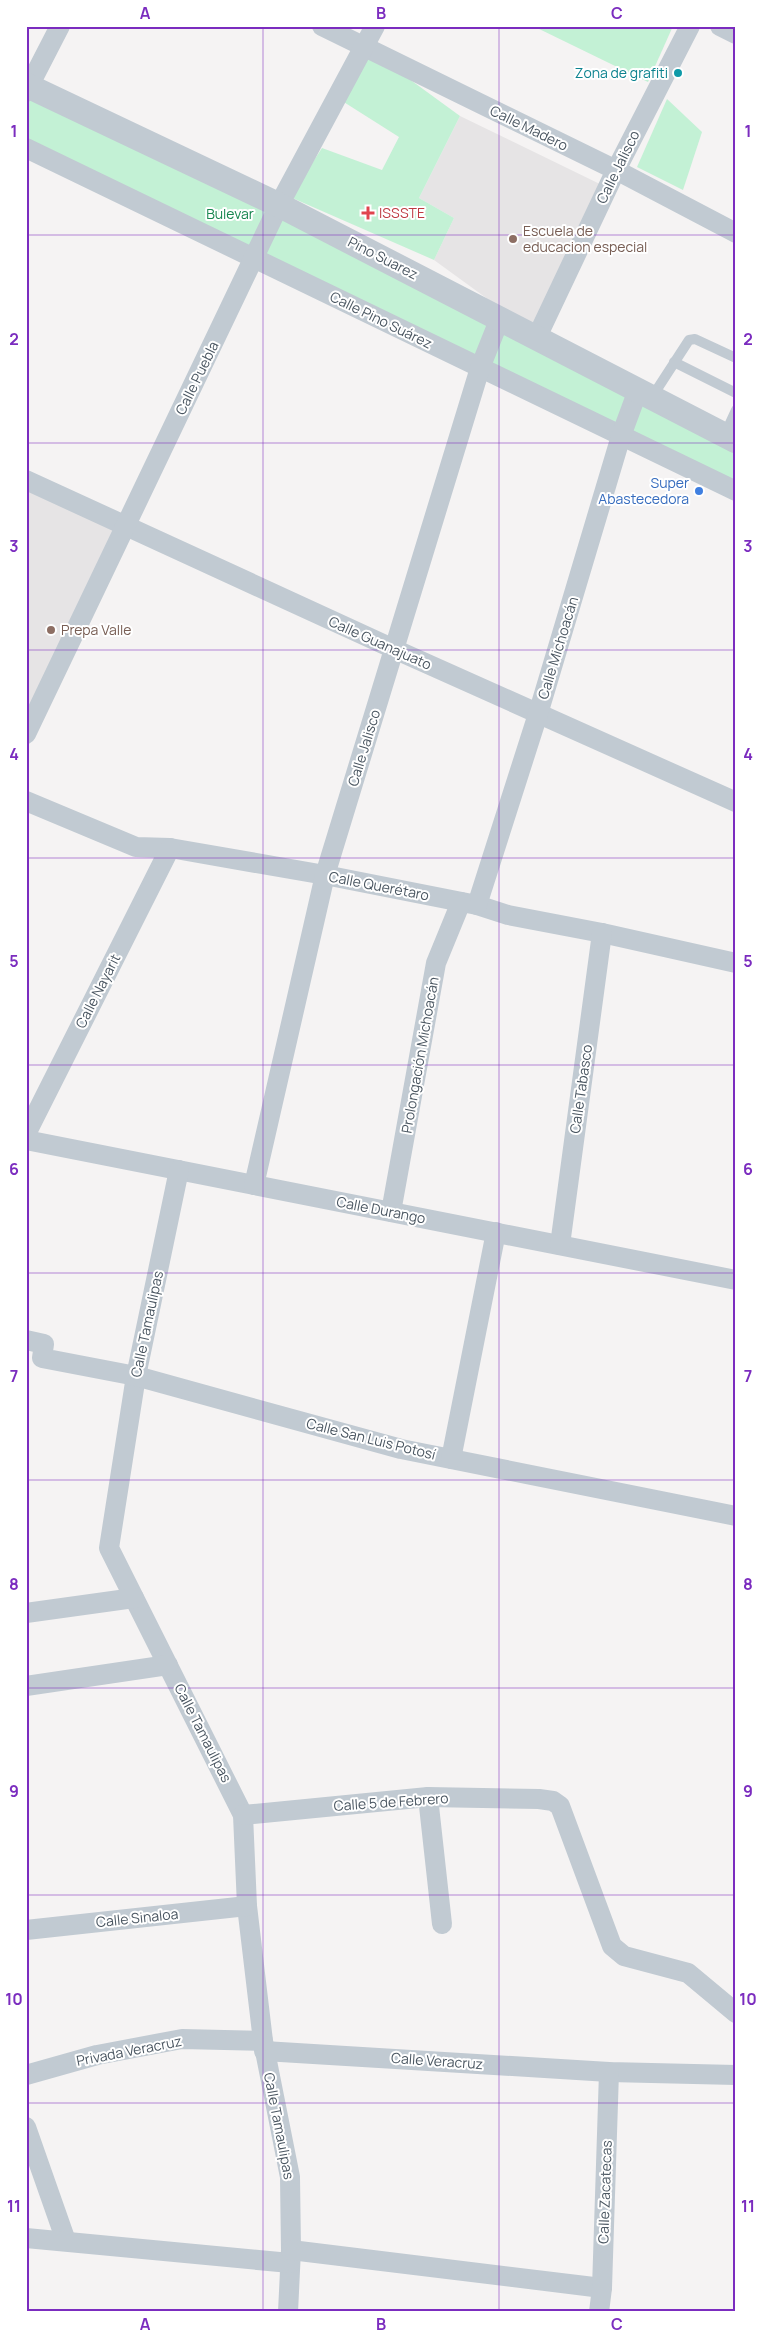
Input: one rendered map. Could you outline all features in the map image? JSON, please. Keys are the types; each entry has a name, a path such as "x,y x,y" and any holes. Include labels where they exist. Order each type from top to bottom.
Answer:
{"street":[{"path":"27,88 60,26"},
{"name":"Calle Madero","path":"322,26 616,170 736,233"},
{"name":"Calle Puebla","path":"26,734 279,205 374,26"},
{"name":"Calle Jalisco","path":"537,337 616,170 690,26"},
{"path":"720,26 736,34"},
{"name":"Pino Suarez","path":"27,88 279,205 730,438"},
{"name":"Calle Pino Suárez","path":"26,148 736,492"},
{"name":"Calle Jalisco","path":"254,1185 325,875 480,368 500,318"},
{"name":"Calle Michoacán","path":"469,904 538,714 621,436 645,394"},
{"name":"Calle Guanajuato","path":"26,480 394,649 736,802"},
{"name":"Calle Querétaro","path":"26,801 136,847 170,848 325,875 469,904 508,915 602,933 736,963"},
{"name":"Calle Nayarit","path":"26,1134 170,848"},
{"name":"Prolongación Michoacán","path":"392,1212 436,964 469,904"},
{"name":"Calle Tabasco","path":"560,1245 602,933"},
{"name":"Calle Durango","path":"26,1140 736,1280"},
{"name":"Calle Tamaulipas","path":"179,1170 136,1376 109,1548 244,1815 247,1906 264,2046 290,2177 288,2312"},
{"path":"451,1459 496,1232"},
{"name":"Calle San Luis Potosí","path":"26,1340 44,1344 42,1358 136,1376 401,1449 736,1516"},
{"path":"26,1614 134,1598"},
{"path":"26,1686 168,1665"},
{"path":"428,1797 442,1924"},
{"name":"Calle 5 de Febrero","path":"244,1815 428,1797 539,1799 553,1801 560,1806 612,1946 624,1956 688,1973 736,2013"},
{"name":"Calle Sinaloa","path":"26,1930 247,1906"},
{"name":"Privada Veracruz","path":"26,2075 97,2055 182,2039 264,2046"},
{"name":"Calle Veracruz","path":"264,2046 609,2072 736,2075"},
{"name":"Calle Zacatecas","path":"598,2312 602,2288 609,2072"},
{"path":"26,2127 66,2241"},
{"path":"26,2238 290,2257 602,2288"}],"lane":[{"path":"645,394 674,362 689,340 695,339 736,358"},
{"path":"674,362 736,393"},
{"path":"730,438 736,410"}],"shaded area":[{"name":"Escuela de educacion especial","path":"460,116 606,187 536,334 434,260 454,218 419,198"},
{"name":"Prepa Valle","path":"26,480 126,526 26,734"}],"green space":[{"path":"533,26 673,26 648,82"},
{"path":"368,49 460,116 419,198 454,218 434,260 290,197 322,148 382,170 399,137 339,99"},
{"name":"Bulevar","path":"26,85 736,441 736,489 26,148"},
{"path":"667,99 702,132 683,190 637,167"}],"place":[{"name":"Zona de grafiti","path":"678,73"},
{"name":"ISSSTE","path":"368,213"},
{"name":"Escuela de educacion especial","path":"513,239"},
{"name":"Super Abastecedora","path":"699,491"},
{"name":"Prepa Valle","path":"51,630"}]}
